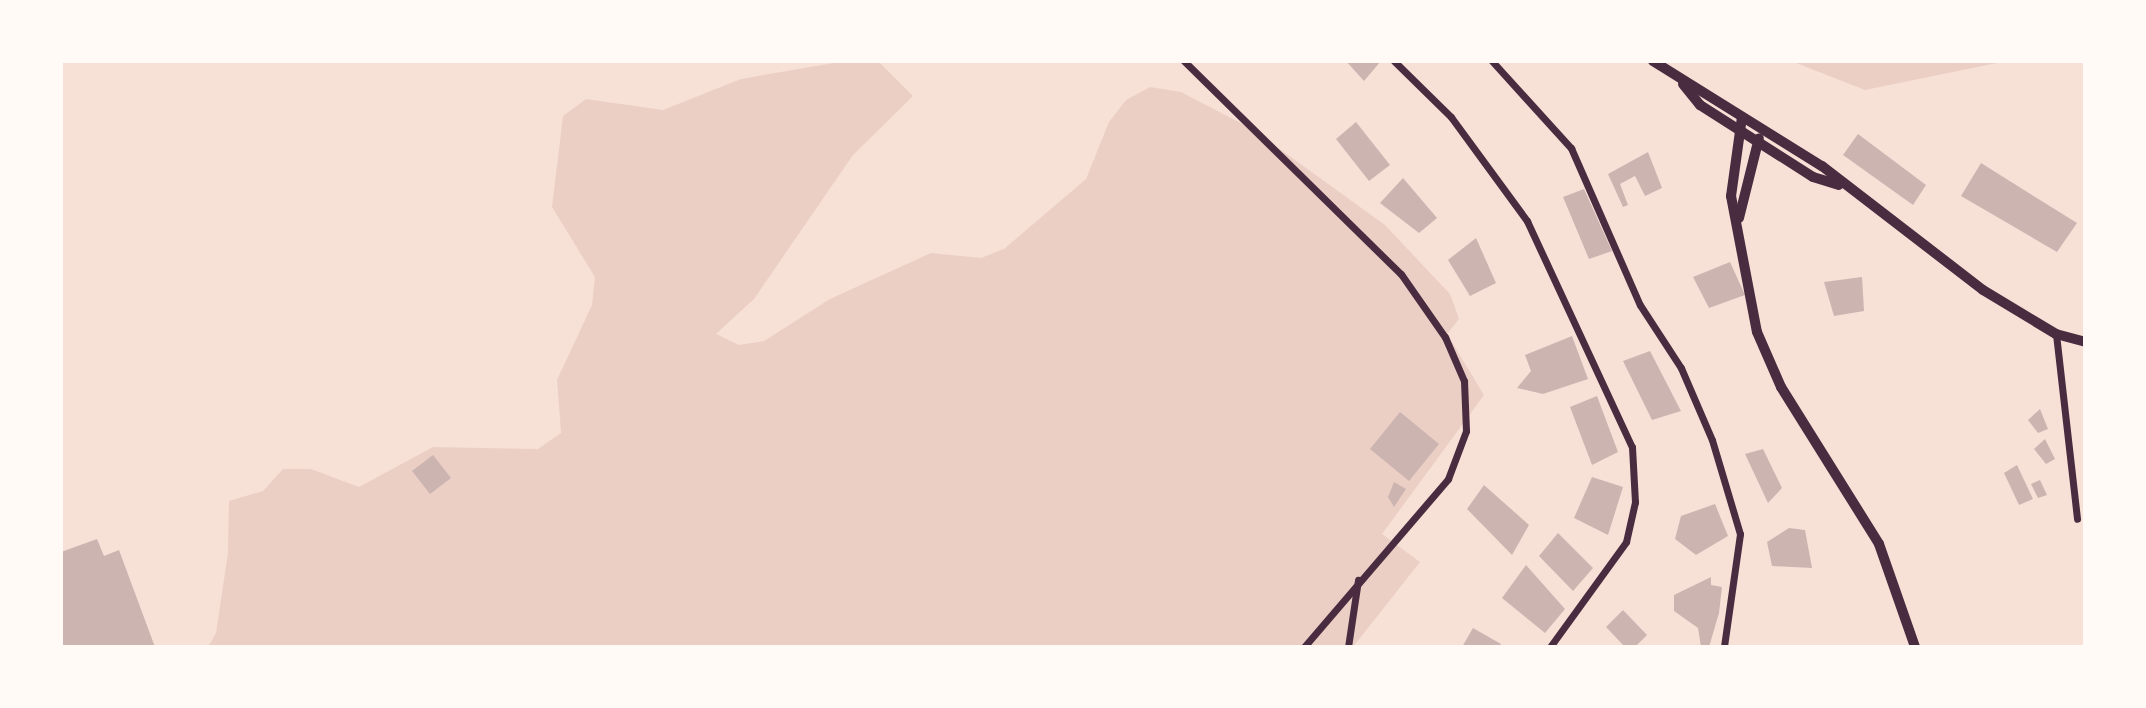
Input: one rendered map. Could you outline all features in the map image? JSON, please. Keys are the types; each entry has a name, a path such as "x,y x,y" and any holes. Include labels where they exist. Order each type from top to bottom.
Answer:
{"main road":[{"path":"1653,61 1680,81 1763,128 1983,290 2056,334 2085,342"},
{"path":"1680,81 1700,105 1813,177 1841,186"},
{"path":"1742,117 1737,128 1731,196 1765,356 1880,544 1915,647"},
{"path":"1738,222 1763,128"}],"street":[{"path":"1184,61 1401,274 1445,337 1464,381 1468,416 1448,479 1358,580 1304,647"},
{"path":"1394,61 1451,117 1527,221 1632,447 1635,502 1626,542 1550,647"},
{"path":"1492,61 1571,148 1640,305 1681,368 1712,440 1740,534 1724,647"},
{"path":"2056,334 2077,519"},
{"path":"1348,647 1358,580"}],"shaded area":[{"path":"845,61 878,61 913,96 853,155 754,299 716,334 739,345 764,341 830,299 931,253 981,258 1004,249 1086,179 1109,122 1126,100 1150,87 1181,92 1252,129 1385,225 1450,294 1459,319 1447,334 1484,395 1382,534 1420,562 1353,647 208,647 216,633 228,553 229,501 263,491 283,469 311,469 359,487 433,447 538,449 561,433 557,380 592,305 595,277 552,207 563,116 586,99 663,110 741,79"},
{"path":"1791,61 2007,61 1865,90"}],"building":[{"path":"1346,61 1381,61 1364,81"},
{"path":"1356,122 1390,165 1369,181 1336,139"},
{"path":"1858,134 1926,185 1913,205 1843,155"},
{"path":"1648,152 1662,188 1645,196 1635,176 1620,184 1628,205 1623,207 1608,174"},
{"path":"1981,163 2077,223 2057,252 1961,196"},
{"path":"1403,178 1437,218 1419,233 1380,203"},
{"path":"1584,189 1612,251 1589,259 1563,197"},
{"path":"1476,238 1496,283 1470,296 1448,260"},
{"path":"1730,262 1745,295 1709,308 1693,277"},
{"path":"1862,277 1864,311 1834,316 1824,282"},
{"path":"1572,336 1588,379 1543,394 1517,388 1531,371 1525,355"},
{"path":"1650,351 1681,411 1652,420 1623,361"},
{"path":"1597,396 1618,452 1592,465 1570,407"},
{"path":"2040,409 2048,429 2038,433 2028,420"},
{"path":"1400,412 1439,444 1409,481 1370,449"},
{"path":"2045,439 2055,459 2046,464 2034,449"},
{"path":"1763,449 1782,488 1768,503 1745,454"},
{"path":"433,455 451,478 430,494 412,471"},
{"path":"2017,465 2033,499 2019,505 2004,473"},
{"path":"1592,477 1623,487 1608,535 1574,518"},
{"path":"2040,480 2047,495 2038,498 2031,484"},
{"path":"1394,482 1406,489 1394,507 1388,497"},
{"path":"1484,485 1529,525 1512,555 1467,509"},
{"path":"1715,504 1728,536 1696,555 1675,539 1681,516"},
{"path":"1789,528 1805,530 1812,568 1772,566 1767,542"},
{"path":"1558,533 1593,568 1573,591 1539,556"},
{"path":"97,539 104,556 119,550 155,647 61,647 61,552"},
{"path":"1526,565 1565,609 1545,633 1502,598"},
{"path":"1711,577 1711,585 1722,587 1719,613 1709,647 1701,647 1698,628 1674,611 1674,595"},
{"path":"1623,610 1647,635 1635,647 1625,647 1606,627"},
{"path":"1473,628 1501,644 1499,647 1462,647"}]}
